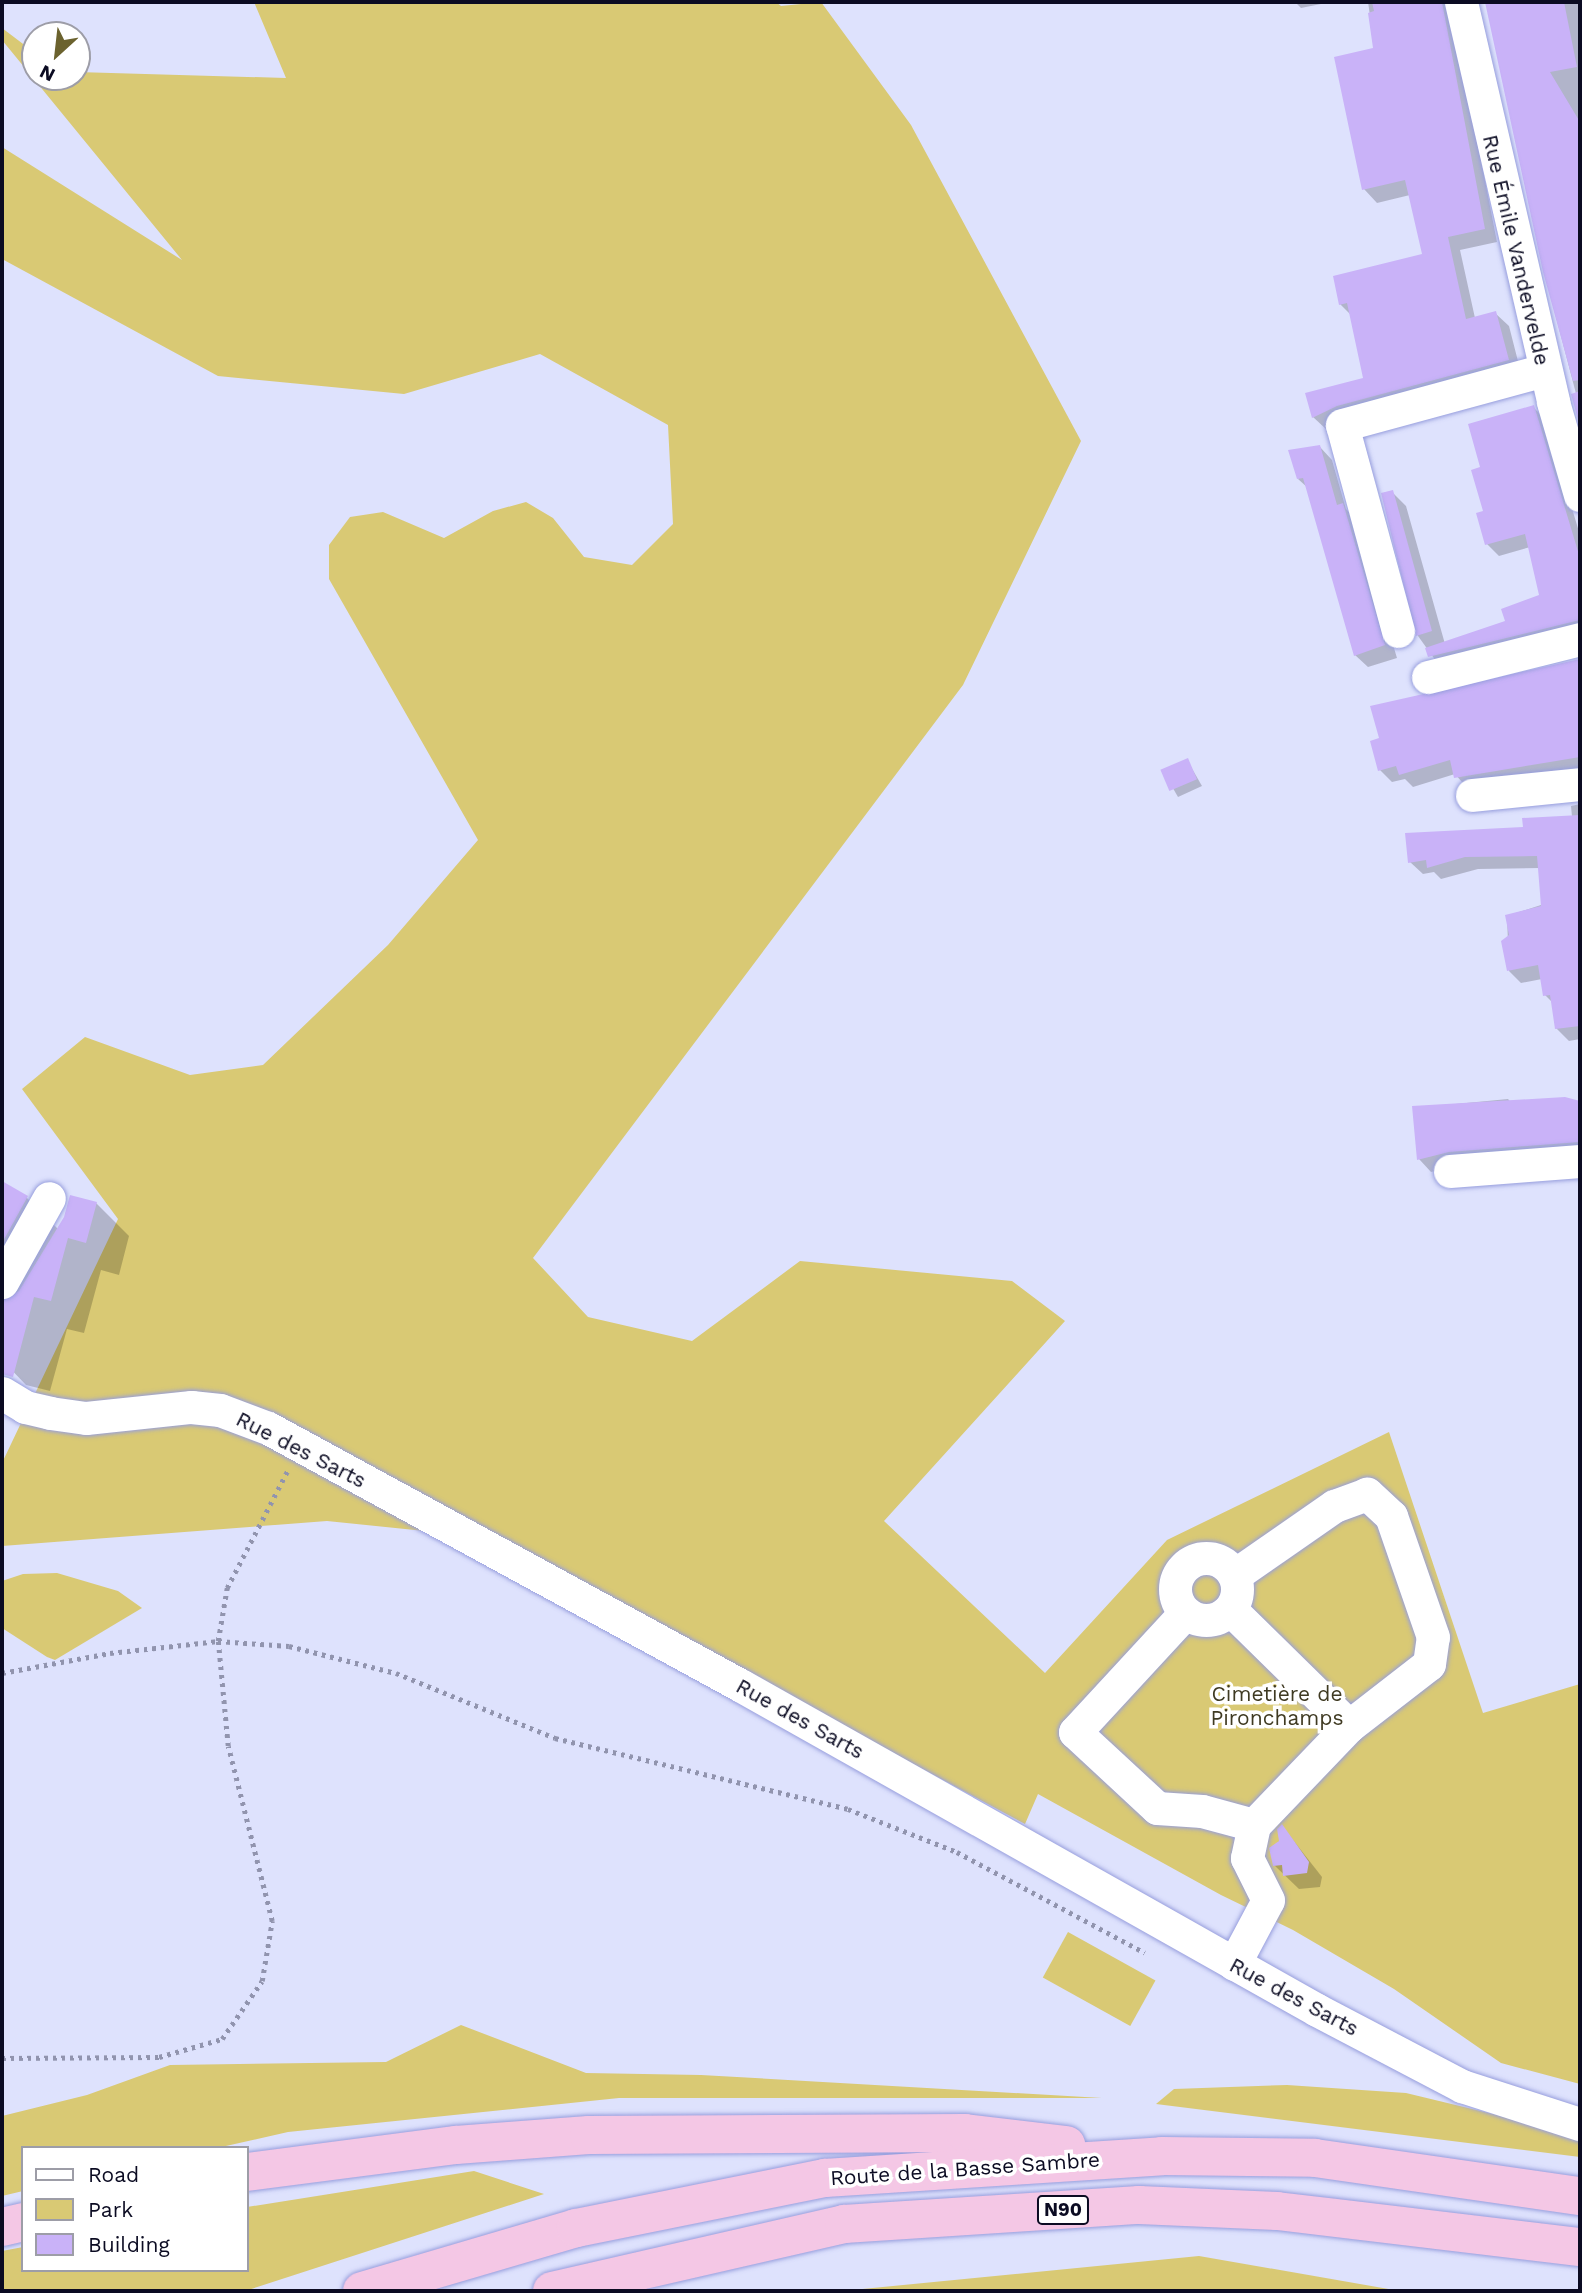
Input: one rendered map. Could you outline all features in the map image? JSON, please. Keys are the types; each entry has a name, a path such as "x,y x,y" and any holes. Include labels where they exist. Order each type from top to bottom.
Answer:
{"highway":[{"path":"248,2172 456,2145 712,2131 965,2133 1162,2156"},
{"path":"1315,2158 1398,2149 1580,2170"},
{"name":"Route de la Basse Sambre","path":"362,2291 576,2228 825,2178 1162,2156 1315,2158 1580,2196"},
{"name":"N90","path":"552,2291 844,2224 1139,2205 1277,2211 1421,2225 1580,2247"},
{"path":"2,2227 21,2222"},
{"path":"1421,2225 1504,2251 1580,2263"}],"street":[{"name":"Rue Émile Vandervelde","path":"1461,2 1545,370 1580,495"},
{"path":"1398,631 1342,425 1545,370"},
{"path":"1428,677 1580,639"},
{"path":"1472,795 1580,784"},
{"path":"1450,1171 1580,1161"},
{"path":"2,1282 49,1198"},
{"name":"Rue des Sarts","path":"2,1393 25,1407 86,1418 191,1407 220,1410 302,1447 740,1685 1234,1964 1462,2086 1580,2124"},
{"path":"1230,1609 1236,1574 1335,1506 1367,1494 1391,1516 1433,1637 1429,1664 1349,1726 1254,1825 1247,1858 1268,1900 1234,1964"},
{"path":"1230,1609 1211,1620 1185,1613 1178,1605 1174,1584 1185,1565 1205,1558 1215,1560 1236,1574"},
{"path":"1230,1609 1349,1726"},
{"path":"1185,1613 1075,1732 1157,1808 1202,1811 1254,1825"}],"path":[{"path":"2,2058 36,2054 159,2057 222,2039 262,1981 272,1921 228,1746 218,1641 227,1588 265,1506 302,1447"},
{"path":"2,1673 110,1653 218,1641 289,1646 396,1673 555,1738 848,1809 957,1852 1147,1954"}],"green space":[{"name":"Cimetière de Pironchamps","path":"254,2 776,2 781,6 821,2 911,125 1081,441 963,685 533,1258 588,1317 692,1341 800,1261 1012,1281 1065,1321 884,1521 1045,1673 1167,1540 1389,1432 1483,1713 1580,1684 1580,2084 1501,2063 1394,1989 1293,1930 1221,1895 1038,1794 1025,1824 493,1538 327,1521 2,1546 2,1463 118,1219 22,1089 85,1037 190,1075 263,1065 388,945 478,840 329,579 329,545 350,517 383,512 444,538 493,511 526,502 553,518 584,557 632,565 673,524 668,425 540,354 404,394 218,376 2,259 2,147 182,260 44,91 91,91 91,72 286,78"},
{"path":"2,28 21,42 21,63 2,40"},
{"path":"57,1573 118,1591 142,1608 55,1660 47,1657 2,1628 2,1581 23,1574"},
{"path":"1068,1932 1155,1980 1130,2026 1043,1977"},
{"path":"461,2025 586,2073 701,2075 1102,2098 619,2098 288,2132 226,2146 21,2146 21,2191 2,2196 2,2116 87,2095 170,2065 386,2062"},
{"path":"1287,2085 1406,2093 1580,2135 1580,2157 1156,2104 1174,2089"},
{"path":"474,2171 544,2194 245,2291 2,2291 2,2251 21,2247 21,2272 248,2272 248,2207"},
{"path":"1199,2256 1400,2291 842,2291"}],"building":[{"path":"1372,2 1442,2 1485,229 1448,237 1466,319 1496,311 1509,360 1337,406 1312,418 1305,393 1363,378 1347,303 1339,305 1333,276 1422,254 1405,180 1362,190 1334,57 1373,48 1368,13 1374,11"},
{"path":"1485,2 1564,2 1577,67 1550,72 1580,122 1580,380 1573,381 1543,272"},
{"path":"1580,391 1580,427 1571,394"},
{"path":"1534,405 1580,558 1580,620 1428,657 1425,648 1505,621 1501,609 1539,595 1525,534 1485,545 1476,513 1483,511 1471,470 1480,467 1468,424"},
{"path":"1320,445 1337,505 1343,503 1385,645 1354,656 1303,478 1297,479 1288,450"},
{"path":"1393,490 1432,631 1416,636 1381,493"},
{"path":"1580,659 1580,757 1454,778 1450,760 1399,775 1396,766 1378,771 1370,741 1379,738 1370,706"},
{"path":"1188,758 1197,779 1169,791 1160,770"},
{"path":"1580,815 1580,1026 1555,1029 1550,995 1543,996 1538,965 1507,971 1501,941 1509,935 1505,915 1541,906 1537,856 1465,857 1427,868 1426,860 1408,863 1405,833 1523,827 1522,818"},
{"path":"1565,1097 1580,1101 1580,1142 1449,1152 1417,1160 1412,1106"},
{"path":"2,1181 28,1196 2,1243"},
{"path":"70,1195 97,1202 86,1243 68,1238 51,1301 34,1297 13,1377 2,1374 2,1301 19,1291 64,1217"},
{"path":"1282,1824 1309,1862 1307,1873 1283,1876 1282,1865 1273,1866 1269,1848 1279,1841 1277,1829"}]}
